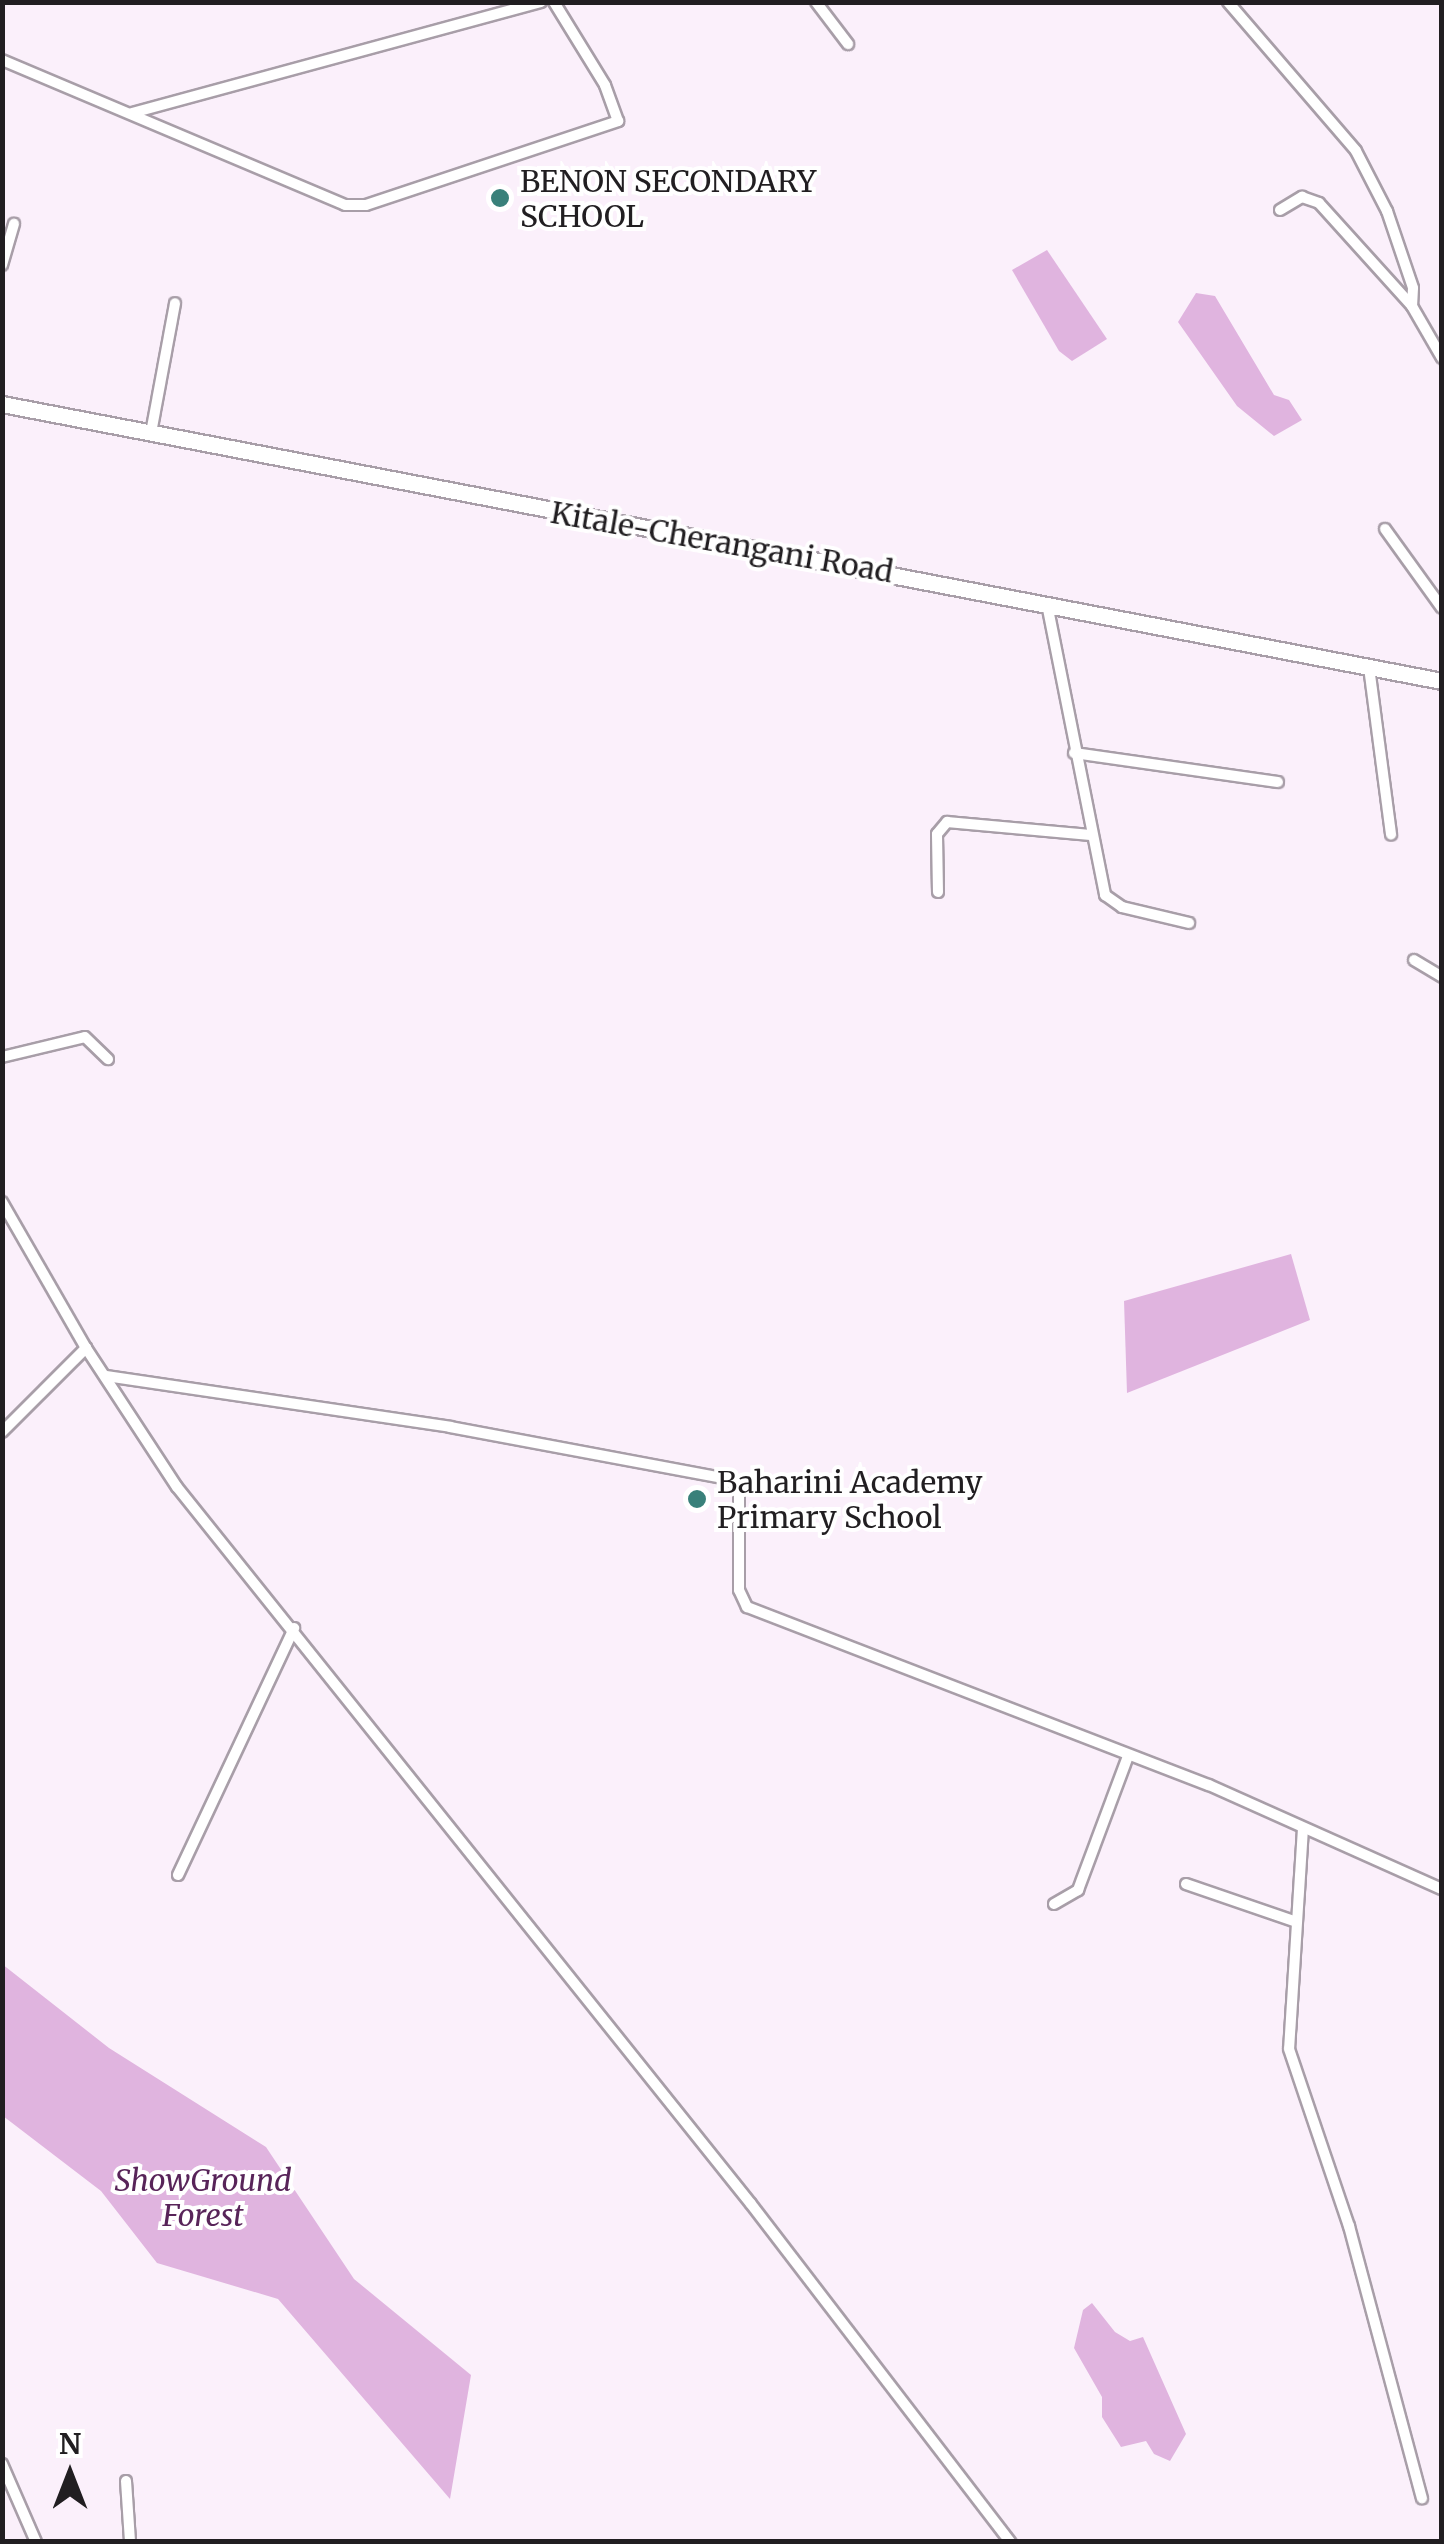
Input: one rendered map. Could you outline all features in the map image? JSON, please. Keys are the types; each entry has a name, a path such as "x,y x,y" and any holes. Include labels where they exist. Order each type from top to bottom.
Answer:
{"main road":[{"name":"Kitale-Cherangani Road","path":"2,404 1442,682"}],"street":[{"path":"131,113 540,2"},
{"path":"2,60 345,205 366,205 618,121 605,85 554,2"},
{"path":"816,2 848,44"},
{"path":"1228,2 1356,151 1386,211 1413,288 1412,306"},
{"path":"1280,210 1302,197 1314,199 1412,306 1442,358"},
{"path":"2,265 14,224"},
{"path":"151,433 175,303"},
{"path":"1384,529 1442,608"},
{"path":"1047,604 1090,834 1107,899 1188,922"},
{"path":"1369,667 1391,835"},
{"path":"1074,753 1278,782"},
{"path":"938,892 938,834 947,822 1090,834"},
{"path":"1414,960 1442,977"},
{"path":"2,1057 85,1037 108,1060"},
{"path":"2,1202 86,1348 176,1487 294,1628 1010,2542"},
{"path":"2,1432 86,1348"},
{"path":"106,1376 450,1428 728,1479 739,1490 739,1590 747,1607 1128,1756 1442,1889"},
{"path":"178,1875 294,1628"},
{"path":"1054,1904 1078,1890 1128,1756"},
{"path":"1303,1828 1289,2049 1349,2226 1422,2498"},
{"path":"1186,1884 1296,1922"},
{"path":"2,2464 36,2542"},
{"path":"126,2480 130,2542"}],"green space":[{"path":"1047,250 1107,339 1072,361 1059,351 1012,270"},
{"path":"1196,293 1215,296 1274,395 1289,400 1302,420 1274,436 1237,406 1178,322"},
{"path":"1291,1254 1310,1320 1127,1393 1124,1301"},
{"name":"ShowGround Forest","path":"2,1964 109,2048 266,2147 354,2279 471,2375 450,2499 278,2299 157,2263 101,2191 3,2116"},
{"path":"1092,2303 1115,2332 1130,2341 1143,2337 1186,2434 1170,2461 1154,2454 1146,2441 1121,2447 1102,2417 1102,2397 1074,2348 1083,2310"}],"place":[{"name":"BENON SECONDARY SCHOOL","path":"500,198"},
{"name":"Baharini Academy Primary School","path":"697,1499"}]}
